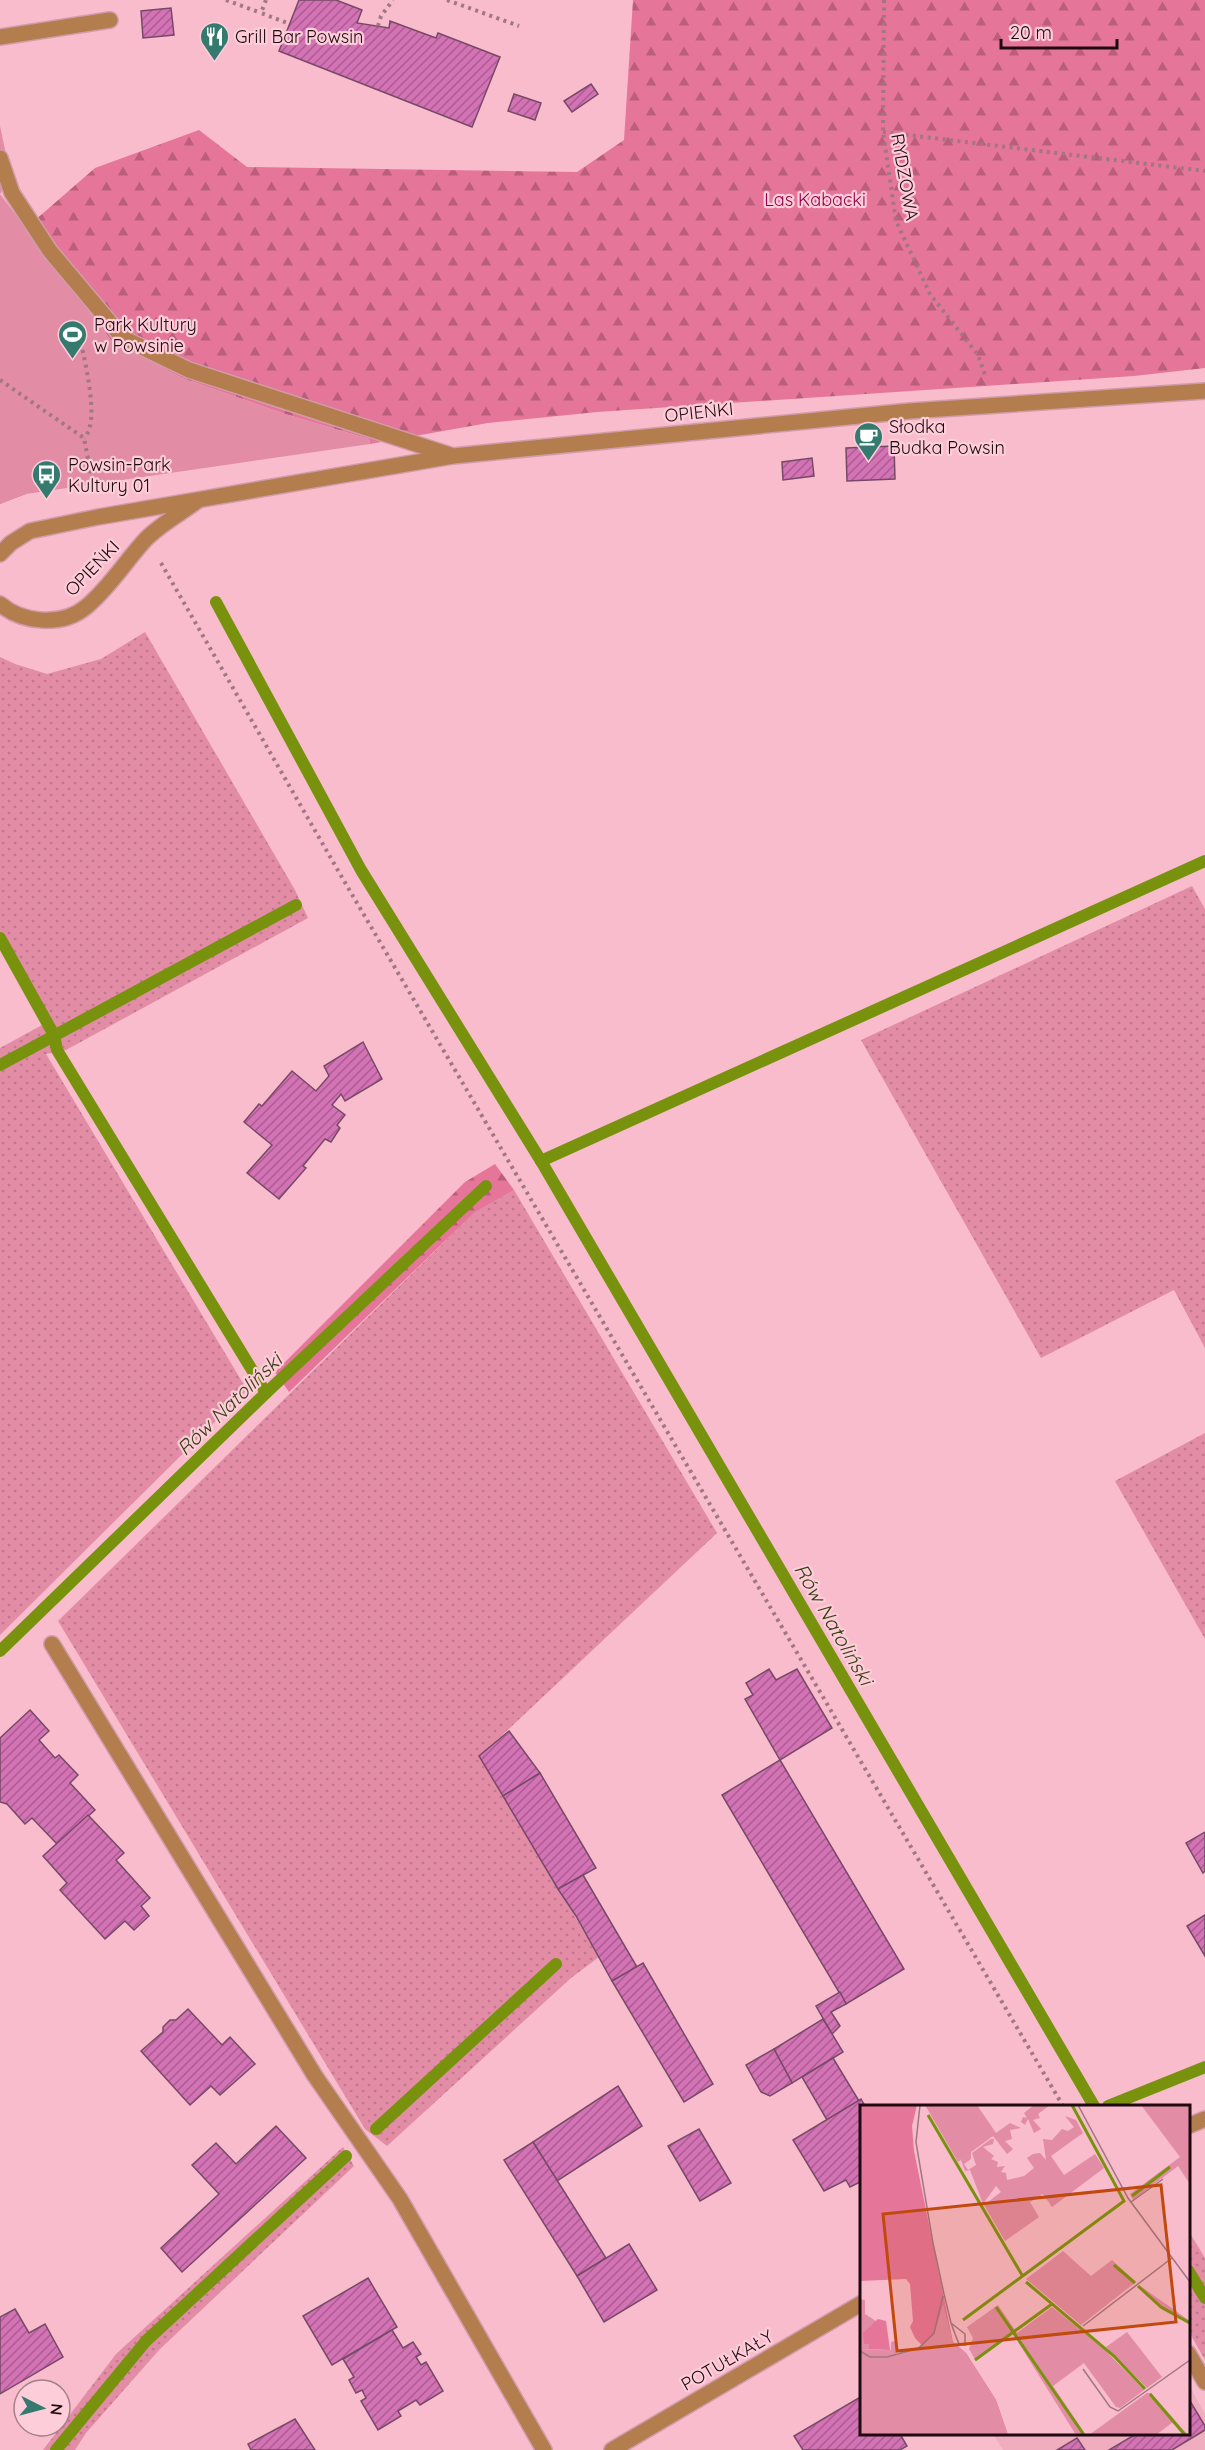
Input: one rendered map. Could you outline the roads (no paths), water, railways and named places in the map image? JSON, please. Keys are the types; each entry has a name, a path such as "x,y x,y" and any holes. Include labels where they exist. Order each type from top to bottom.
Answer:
{"street":[{"path":"0,37 110,20"},
{"path":"0,158 12,193 50,251 123,338 189,370 453,456"},
{"name":"OPIEŃKI","path":"0,554 10,543 30,531 199,499 453,456 996,404 1205,391"},
{"name":"OPIEŃKI","path":"0,604 20,616 45,621 85,609 147,538 199,499"},
{"path":"52,1644 315,2076 400,2199 544,2450"},
{"path":"1190,2125 1205,2119"},
{"name":"POTUŁKAŁY","path":"612,2450 860,2304"},
{"path":"1190,2356 1205,2382"}],"waterway":[{"name":"Rów Natoliński","path":"216,602 361,870 541,1161 1093,2105"},
{"path":"541,1161 1205,861"},
{"path":"0,1065 296,905"},
{"path":"0,938 54,1035 57,1050 266,1393"},
{"name":"Rów Natoliński","path":"0,1651 266,1393 486,1186"},
{"path":"376,2129 556,1964"},
{"name":"Rów Natoliński","path":"1110,2105 1205,2067"},
{"path":"56,2450 146,2341 346,2156"},
{"path":"1190,2273 1205,2298"}],"place":[{"name":"Grill Bar Powsin","path":"214,62"},
{"name":"Park Kultury w Powsinie","path":"73,360"},
{"name":"Słodka Budka Powsin","path":"868,462"},
{"name":"Powsin-Park Kultury 01","path":"47,500"}],"park label":[{"name":"Las Kabacki","path":"815,199"}]}
